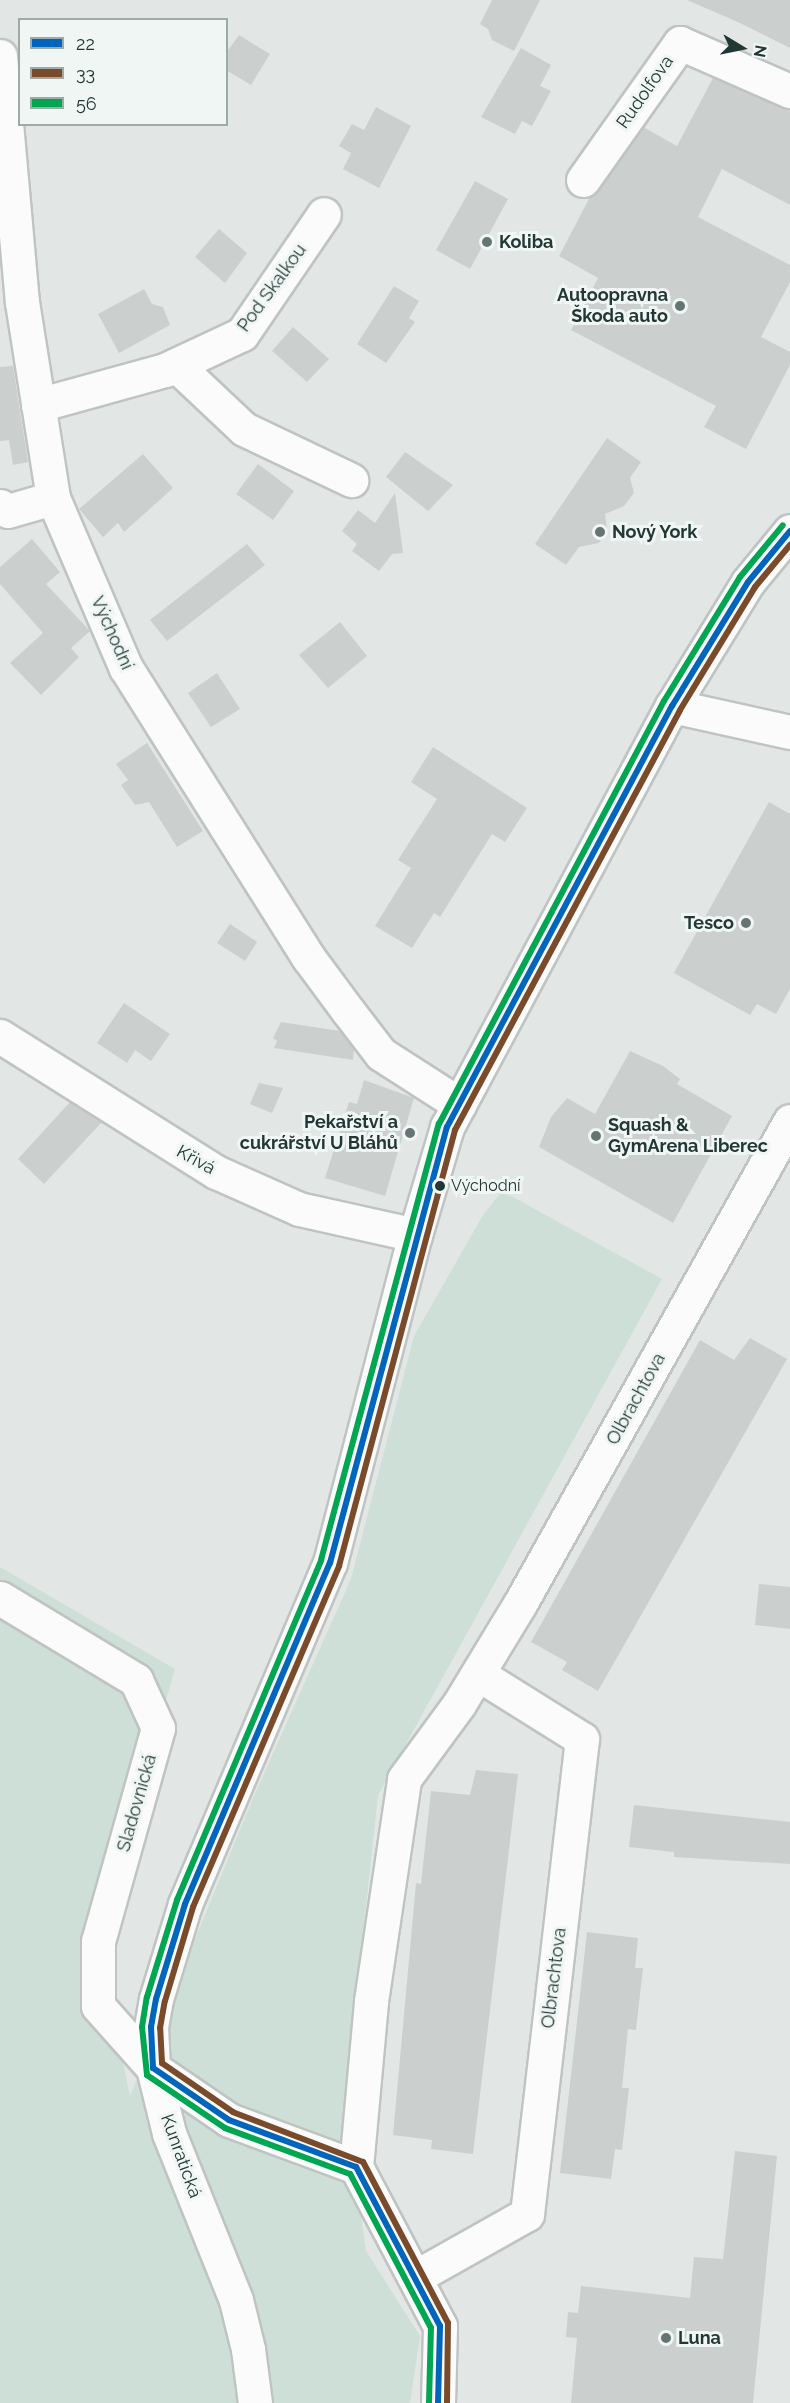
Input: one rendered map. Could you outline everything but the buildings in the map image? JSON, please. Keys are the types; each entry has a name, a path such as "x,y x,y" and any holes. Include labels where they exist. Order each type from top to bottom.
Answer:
{"street":[{"name":"Rudolfova","path":"583,180 680,43 790,91"},
{"name":"Východní","path":"0,56 22,302 53,498 126,668 308,957 381,1054 459,1104"},
{"name":"Pod Skalkou","path":"38,405 176,365 242,334 324,214"},
{"path":"176,365 244,429 351,480"},
{"path":"0,506 9,511 53,498"},
{"name":"Kunratická","path":"255,2403 248,2349 236,2300 169,2133 153,2068 151,2027 156,1999 182,1915 330,1563 415,1235 447,1127 672,706 748,582 790,531"},
{"path":"672,706 790,732"},
{"name":"Křivá","path":"0,1036 216,1172 299,1209 415,1235"},
{"name":"Olbrachtova","path":"356,2167 371,2001 404,1779 478,1674 790,1121"},
{"name":"Sladovnická","path":"0,1598 136,1680 158,1728 98,1941 98,2006 153,2068"},
{"name":"Olbrachtova","path":"417,2276 527,2214 582,1739 478,1674"},
{"path":"153,2068 229,2120 356,2167 417,2276 440,2326 438,2403"}],"green space":[{"path":"502,1191 662,1279 378,1795 345,2103 366,2251 420,2336 410,2403 0,2403 0,1567 175,1669 98,1941 130,2096 254,1796 351,1579 414,1336 483,1215"}],"transit line":[{"name":"56","path":"429,2403 431,2328 350,2174 225,2128 147,2075 142,2027 147,1997 177,1900 321,1560 439,1124 664,701 740,577 783,525"},
{"name":"22","path":"438,2403 440,2326 356,2167 229,2120 153,2068 151,2027 156,1999 185,1904 330,1563 447,1127 672,706 748,582 790,531"},
{"name":"33","path":"447,2403 448,2323 363,2162 233,2112 162,2063 160,2028 165,2001 193,1907 339,1566 455,1130 680,710 755,587 790,545"}],"place":[{"name":"Koliba","path":"487,242"},
{"name":"Autoopravna Škoda auto","path":"680,306"},
{"name":"Nový York","path":"600,532"},
{"name":"Tesco","path":"746,923"},
{"name":"Pekařství a cukrářství U Bláhů","path":"410,1133"},
{"name":"Squash & GymArena Liberec","path":"596,1136"},
{"name":"Východní","path":"440,1186"},
{"name":"Luna","path":"666,2338"}]}
